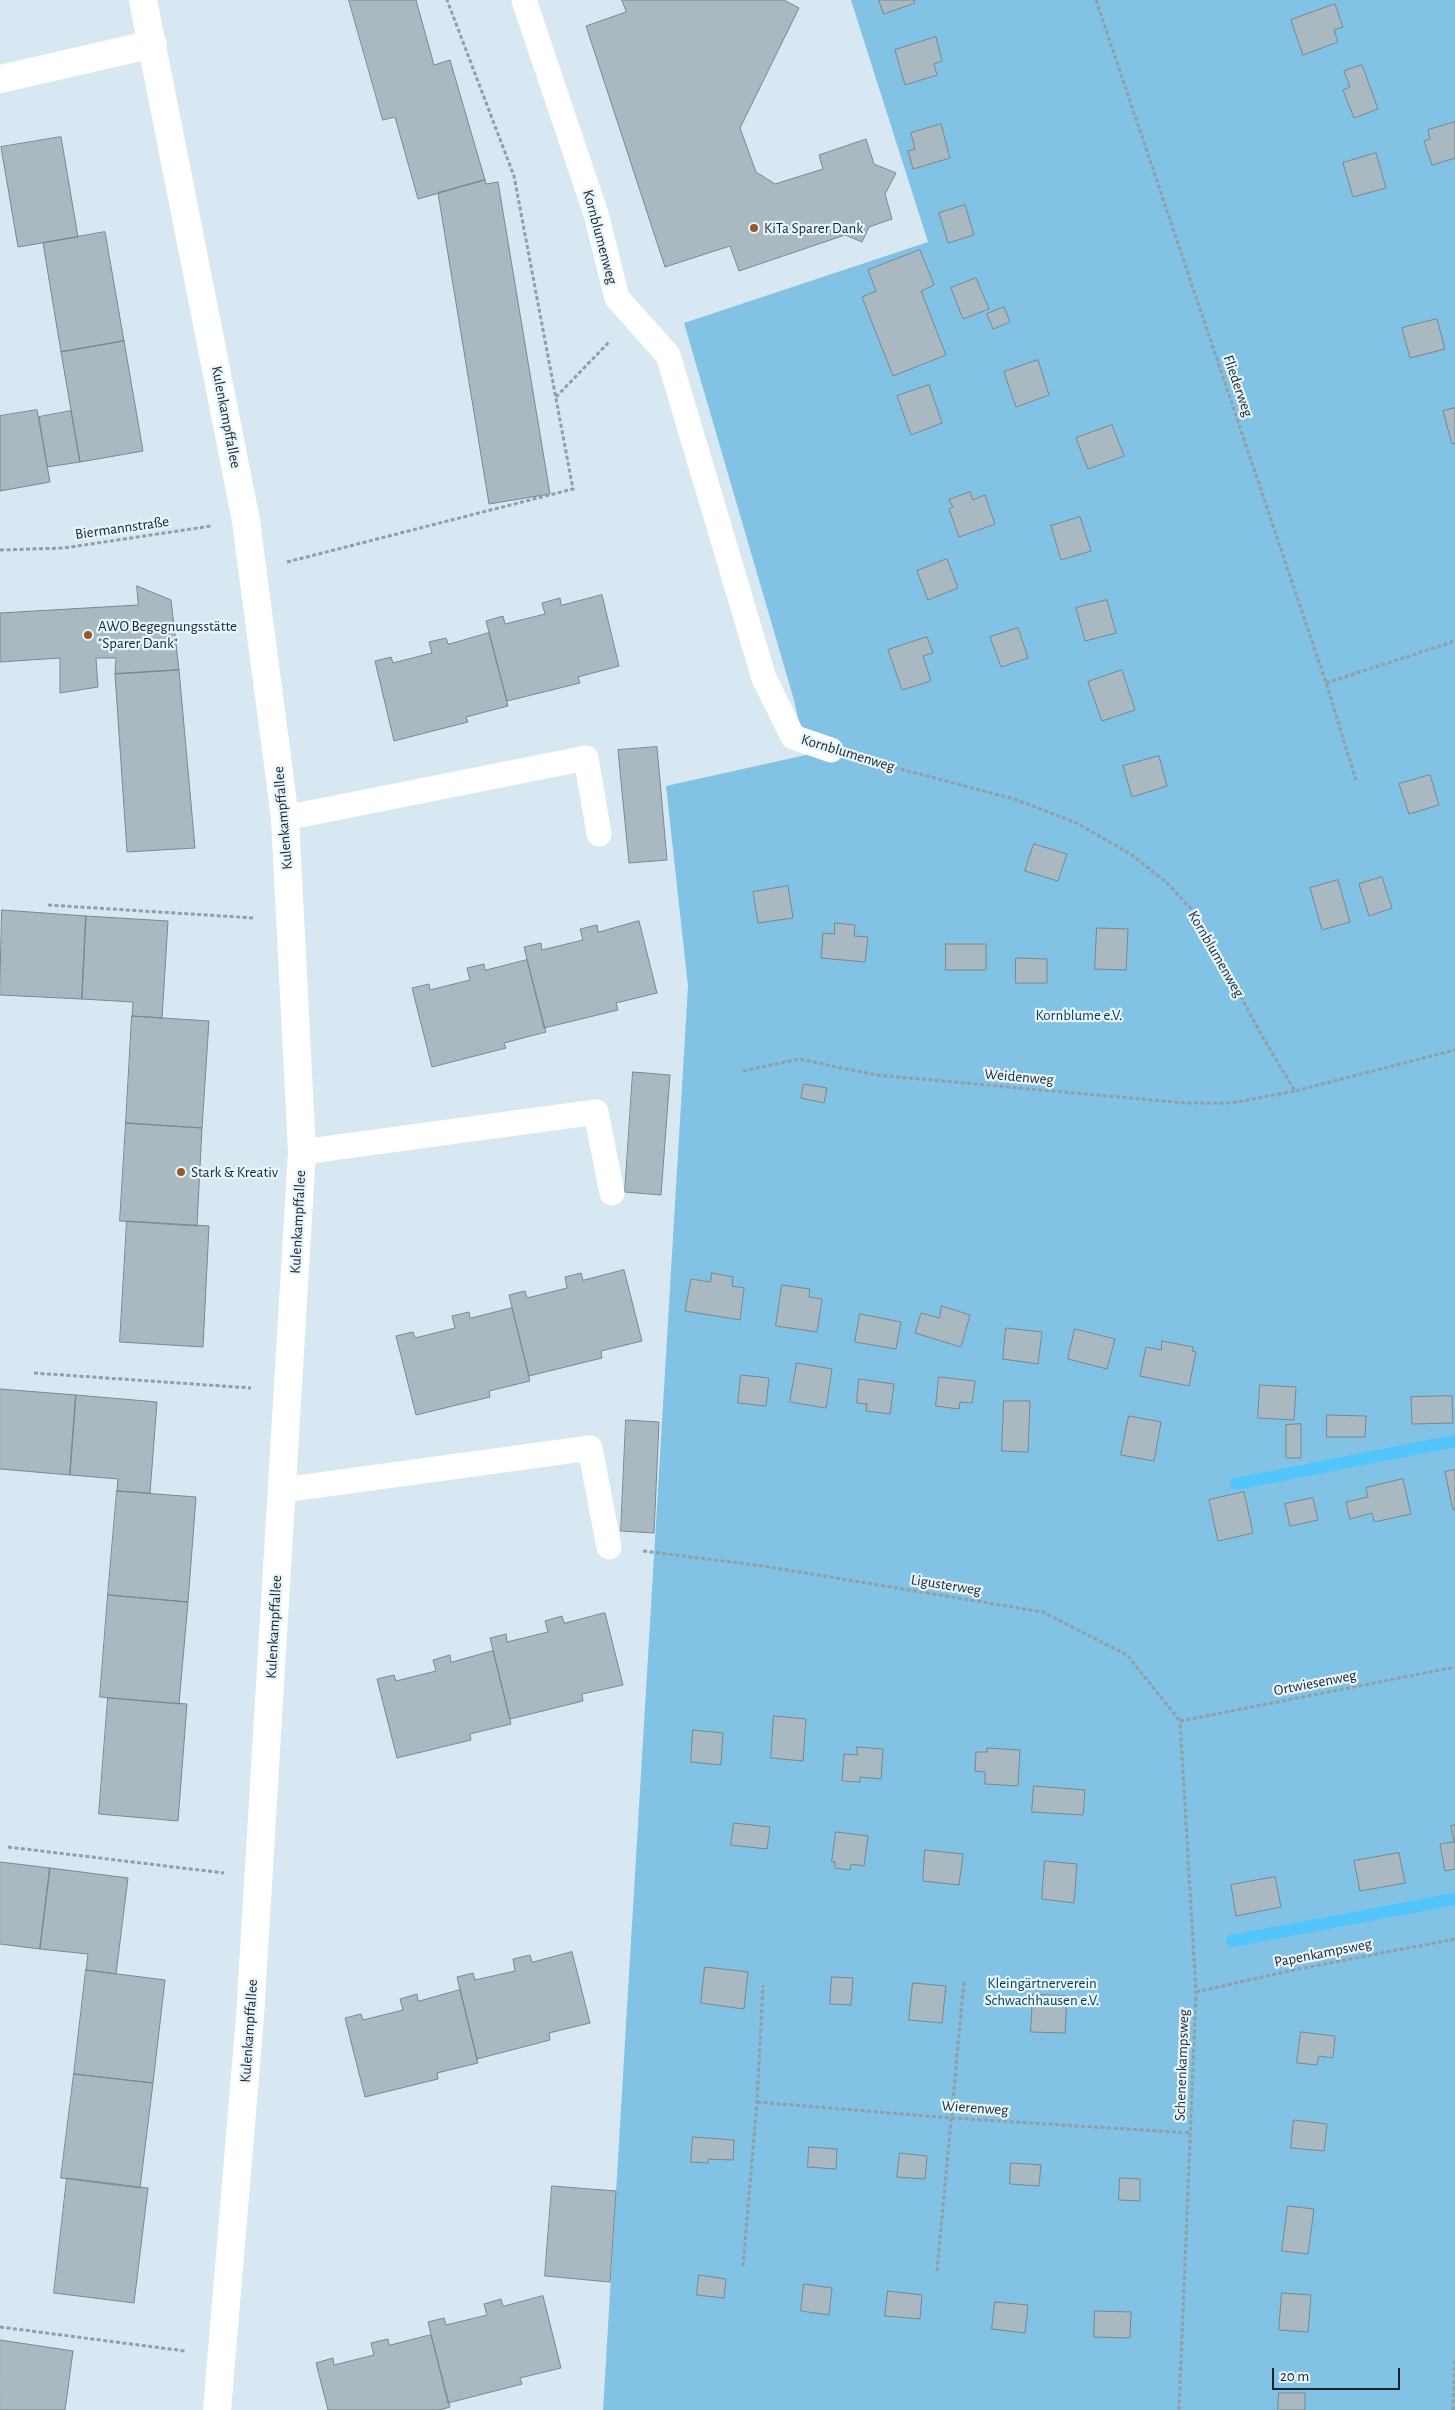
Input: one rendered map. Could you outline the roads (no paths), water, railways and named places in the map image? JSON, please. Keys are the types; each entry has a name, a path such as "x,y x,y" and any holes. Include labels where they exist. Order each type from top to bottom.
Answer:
{"street":[{"name":"Kulenkampffallee","path":"143,0 246,521 253,571 285,818 302,1152 250,2017 217,2410"},
{"path":"0,79 153,44"}],"lane":[{"name":"Kornblumenweg","path":"524,0 596,214 616,298 668,355 764,678 793,737 831,750"},
{"path":"285,818 586,758 599,834"},
{"path":"302,1152 596,1112 612,1193"},
{"path":"283,1490 590,1448 609,1547"}],"waterway":[{"path":"1236,1484 1455,1441"},
{"path":"1232,1941 1455,1899"}],"place":[{"name":"KiTa Sparer Dank","path":"754,228"},
{"name":"AWO Begegnungsstätte \"Sparer Dank\"","path":"88,635"},
{"name":"Stark & Kreativ","path":"181,1172"}],"park label":[{"name":"Kornblume e.V.","path":"1079,1015"},
{"name":"Kleingärtnerverein Schwachhausen e.V.","path":"1042,1992"}]}
